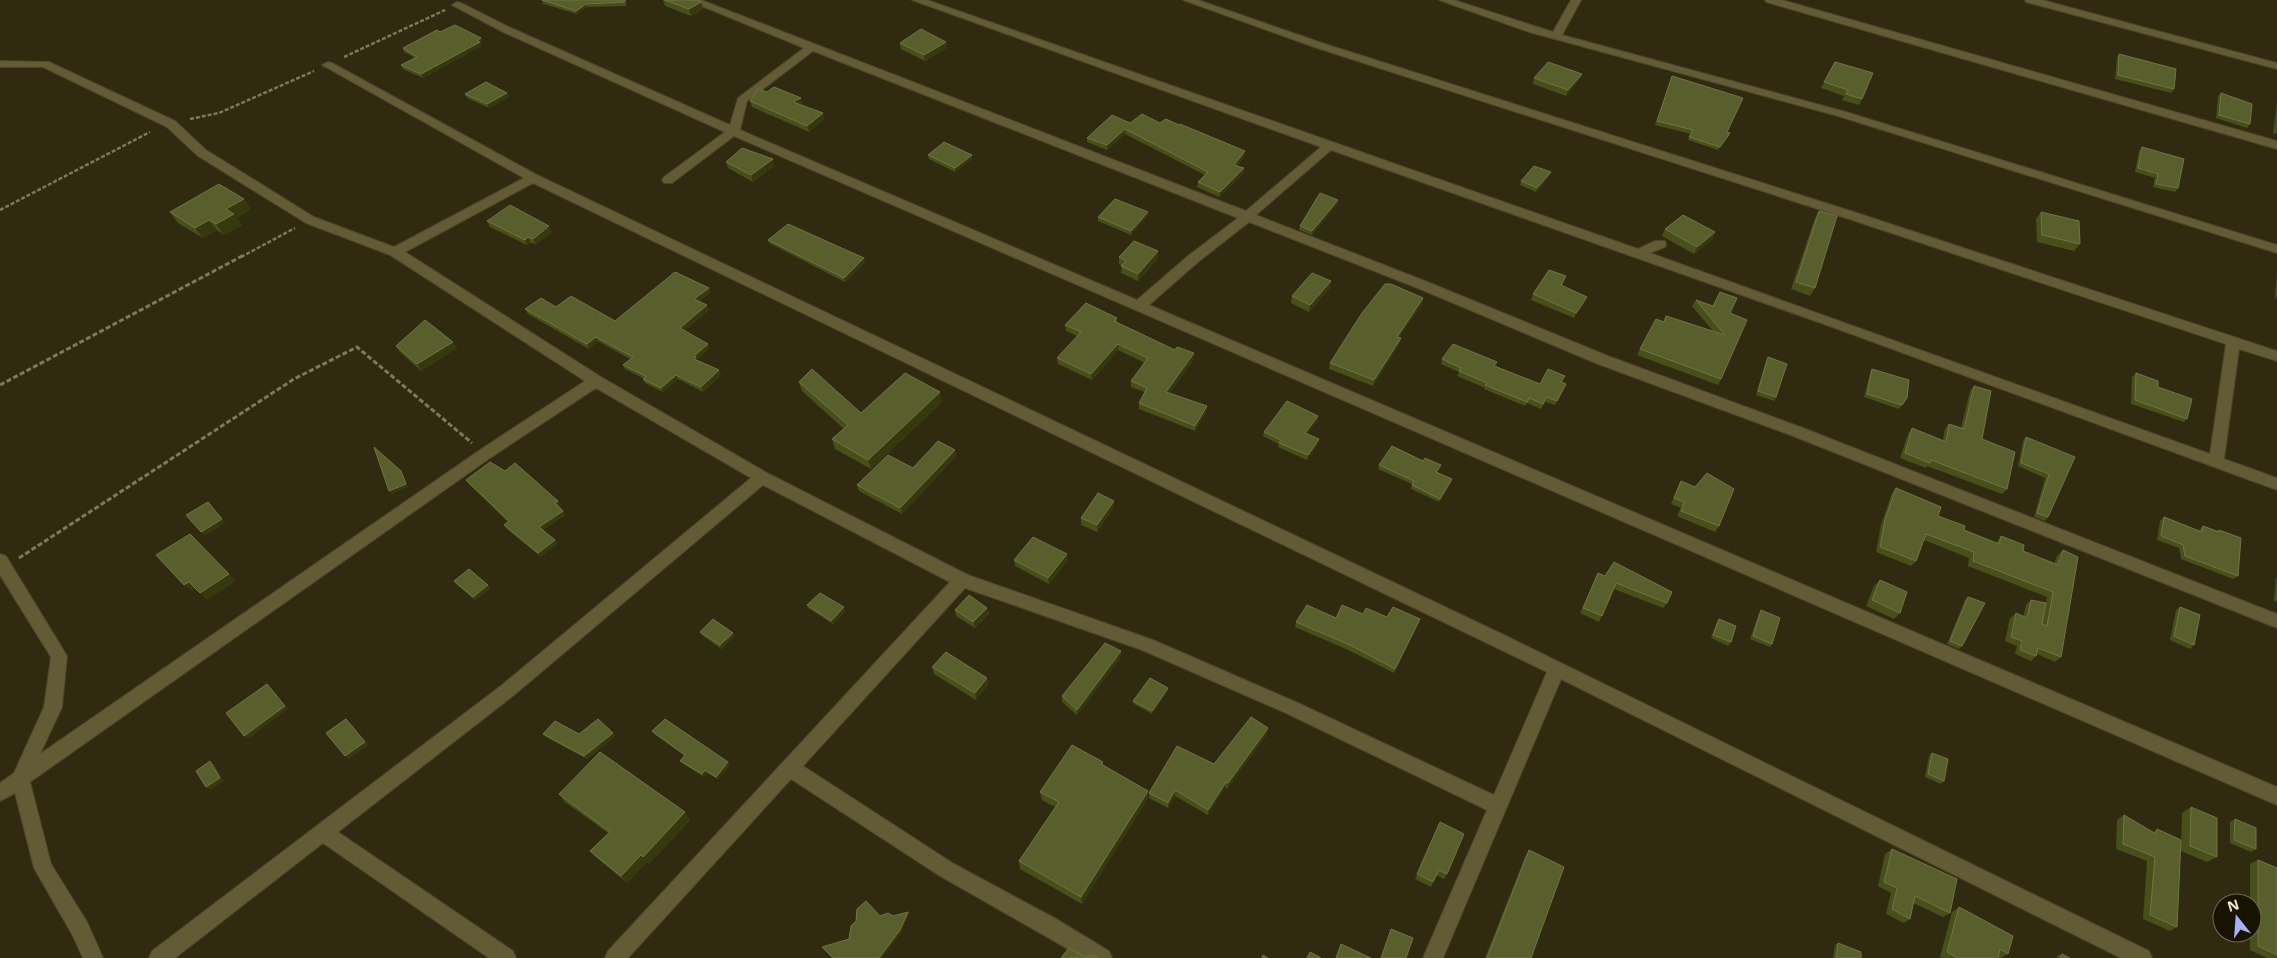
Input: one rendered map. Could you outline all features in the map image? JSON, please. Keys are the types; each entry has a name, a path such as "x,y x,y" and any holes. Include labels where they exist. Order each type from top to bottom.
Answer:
{"street":[{"path":"692,0 1248,216 1425,286 1603,360 1798,432 2277,621"},
{"path":"917,0 933,2 1329,146 1638,254 2277,484"},
{"path":"1188,0 1321,46 1863,219 2277,356"},
{"path":"1444,0 1556,36 1842,114 2277,249"},
{"path":"1556,36 1576,0"},
{"path":"1770,0 2277,145"},
{"path":"2030,0 2277,66"},
{"path":"457,5 507,30 734,131 1138,307 2277,796"},
{"path":"668,180 734,131 742,100 813,46"},
{"path":"0,64 45,64 171,124 202,153 310,220 395,252 596,381 762,477 962,580 1147,645 1292,708 1498,806"},
{"path":"328,65 533,178 1557,670 2142,958"},
{"path":"1138,307 1192,259 1248,216 1329,146"},
{"path":"395,252 533,178"},
{"path":"1638,254 1660,244"},
{"path":"2216,462 2233,340"},
{"path":"0,793 485,454 596,381"},
{"path":"158,958 508,690 762,477"},
{"path":"3,564 60,656 53,707 20,779 43,868 80,929 93,958"},
{"path":"615,958 944,597 962,580"},
{"path":"1433,958 1557,670"},
{"path":"790,768 946,870 1051,927 1102,958"},
{"path":"324,832 506,958"}],"path":[{"path":"0,210 135,138 171,124 219,113 457,5"},
{"path":"0,385 310,220"},
{"path":"3,564 294,379 356,347 485,454"}],"building":[{"path":"542,0 625,0 624,2 586,4 576,11"},
{"path":"664,0 697,0 701,2 689,9"},
{"path":"455,25 481,38 477,41 480,42 421,74 401,65 417,57 403,48 437,30 440,32"},
{"path":"921,29 946,42 924,55 900,43"},
{"path":"2119,54 2176,69 2174,89 2118,75"},
{"path":"1548,62 1582,74 1568,90 1534,78"},
{"path":"1835,62 1873,73 1862,99 1846,94 1848,90 1824,82"},
{"path":"1672,76 1743,98 1727,132 1730,133 1720,147 1689,137 1693,130 1657,121"},
{"path":"486,82 507,93 487,104 465,94"},
{"path":"774,87 801,98 793,102 823,113 807,126 750,101 758,89 767,92"},
{"path":"2221,93 2252,104 2250,124 2219,115"},
{"path":"1142,114 1160,123 1166,119 1180,124 1245,151 1234,165 1244,168 1220,192 1198,182 1208,172 1125,129 1107,145 1087,138 1112,115 1130,123"},
{"path":"944,142 972,155 955,168 928,155"},
{"path":"2142,147 2184,159 2178,188 2156,184 2158,174 2138,168"},
{"path":"742,148 773,159 751,175 726,162"},
{"path":"1534,166 1551,172 1537,188 1521,181"},
{"path":"219,184 244,199 226,209 234,214 216,224 209,220 195,228 170,212"},
{"path":"1320,193 1338,200 1312,231 1300,226"},
{"path":"1115,199 1148,212 1131,231 1098,217"},
{"path":"510,205 549,226 533,239 528,237 525,240 487,221"},
{"path":"1819,211 1837,216 1815,288 1796,282"},
{"path":"2041,212 2079,221 2080,244 2042,235"},
{"path":"1683,215 1715,232 1697,247 1665,229"},
{"path":"788,224 864,258 844,278 768,240"},
{"path":"1134,241 1158,251 1138,274 1121,266 1126,261 1119,257"},
{"path":"1549,270 1566,276 1561,285 1587,297 1576,313 1533,294"},
{"path":"675,272 709,288 694,299 707,305 680,328 708,344 694,356 696,357 694,359 719,370 701,387 676,375 661,388 643,379 646,376 623,365 633,357 596,337 587,344 525,309 541,298 556,307 571,296 615,321"},
{"path":"1312,273 1331,281 1310,305 1292,296"},
{"path":"1385,284 1391,284 1423,298 1397,337 1401,338 1374,380 1330,363 1362,313"},
{"path":"1720,292 1737,298 1730,313 1747,320 1721,379 1640,349 1656,319 1664,322 1666,316 1725,335 1696,300 1713,306"},
{"path":"1086,303 1117,318 1114,321 1175,350 1177,347 1194,353 1166,392 1207,406 1195,426 1139,403 1147,388 1131,381 1148,358 1118,344 1091,374 1057,358 1081,332 1065,325"},
{"path":"425,320 453,342 417,364 396,346"},
{"path":"1453,344 1497,362 1494,366 1540,384 1548,369 1565,376 1561,382 1566,384 1557,401 1546,397 1543,404 1529,398 1527,402 1485,385 1487,383 1459,371 1461,368 1442,359"},
{"path":"1768,357 1787,364 1776,397 1758,391"},
{"path":"812,369 861,413 905,373 940,392 868,460 832,439 848,425 799,382"},
{"path":"1872,369 1909,380 1907,398 1902,405 1867,394"},
{"path":"2136,373 2158,381 2158,387 2192,399 2187,419 2135,400"},
{"path":"1974,386 1991,391 1982,439 2015,452 2007,489 1931,460 1930,463 1905,453 1912,428 1946,442 1949,424 1964,429"},
{"path":"1287,401 1318,416 1305,433 1319,439 1308,455 1279,443 1281,440 1264,432"},
{"path":"2026,437 2075,457 2048,517 2037,513 2049,474 2021,463"},
{"path":"938,441 955,450 900,508 857,485 888,455 913,468"},
{"path":"1392,446 1423,461 1425,458 1441,465 1436,472 1452,479 1440,499 1412,485 1414,481 1379,465"},
{"path":"374,447 401,471 406,484 389,491"},
{"path":"490,462 505,471 515,463 558,501 555,503 563,511 539,527 555,540 538,553 504,525 509,521 466,480"},
{"path":"1707,473 1734,489 1719,526 1681,511 1684,502 1674,498 1681,481 1695,487"},
{"path":"1896,488 1941,507 1938,516 1965,526 1964,530 1999,544 2001,536 2024,545 2023,551 2058,565 2063,550 2078,557 2061,657 2038,648 2036,656 2020,650 2022,641 2011,637 2016,613 2027,618 2031,600 2046,603 2042,624 2047,626 2053,592 1973,561 1974,552 1926,534 1916,561 1880,547 1885,520"},
{"path":"1098,493 1114,501 1097,525 1081,518"},
{"path":"208,502 222,519 201,532 186,515"},
{"path":"2164,517 2202,532 2203,526 2241,538 2238,576 2185,556 2183,545 2161,536"},
{"path":"190,534 229,574 200,593 189,582 184,585 156,555"},
{"path":"1033,537 1067,554 1048,578 1014,560"},
{"path":"1614,562 1672,592 1667,603 1616,583 1602,616 1583,608 1598,573 1605,576"},
{"path":"469,569 488,585 473,597 454,581"},
{"path":"1880,580 1907,592 1900,613 1872,600"},
{"path":"820,593 844,607 831,621 807,605"},
{"path":"969,595 987,608 973,622 955,610"},
{"path":"1968,597 1985,603 1962,646 1950,641"},
{"path":"1307,605 1336,618 1342,605 1363,614 1366,608 1387,617 1393,607 1420,619 1395,669 1350,645 1296,622"},
{"path":"2180,607 2200,615 2194,645 2174,636"},
{"path":"1761,610 1780,618 1772,644 1753,636"},
{"path":"713,619 733,633 720,645 700,632"},
{"path":"1719,619 1736,626 1731,642 1713,635"},
{"path":"1105,643 1121,651 1077,710 1062,696"},
{"path":"946,652 987,678 975,693 932,667"},
{"path":"1150,678 1168,688 1152,711 1133,701"},
{"path":"267,684 285,706 244,736 226,713"},
{"path":"1251,717 1268,728 1228,783 1226,782 1208,810 1175,790 1168,803 1149,793 1177,746 1214,764"},
{"path":"346,719 365,742 345,756 326,733"},
{"path":"598,719 613,733 584,756 543,734 555,721 579,734"},
{"path":"665,719 728,762 716,777 705,770 702,774 680,761 685,755 652,731"},
{"path":"1072,745 1103,762 1101,764 1148,791 1081,897 1019,861 1059,802 1040,792"},
{"path":"600,752 685,812 643,857 641,855 621,876 590,851 610,832 559,794"},
{"path":"1932,753 1948,759 1944,781 1928,774"},
{"path":"210,761 220,778 206,787 196,771"},
{"path":"2191,807 2217,818 2217,857 2190,846"},
{"path":"2124,815 2156,834 2157,829 2181,840 2177,927 2150,915 2155,857 2123,844"},
{"path":"2235,819 2256,828 2256,849 2234,840"},
{"path":"1440,822 1464,834 1447,874 1439,870 1433,882 1417,874"},
{"path":"1892,849 1957,879 1950,913 1915,896 1910,919 1892,909 1897,888 1884,882"},
{"path":"1529,850 1564,867 1531,958 1487,958"},
{"path":"2258,860 2277,868 2277,955 2258,946 2258,943 2262,943 2262,893 2258,893"},
{"path":"866,901 880,916 888,913 893,916 908,912 900,930 879,958 833,958 822,947 849,939 851,926 856,921 857,909"},
{"path":"1959,907 2013,936 2008,954 2000,949 1998,958 1958,958 1947,952"},
{"path":"1391,929 1413,938 1406,958 1381,958"},
{"path":"1838,943 1861,952 1861,958 1836,958"},
{"path":"1341,944 1371,958 1336,958"},
{"path":"1069,948 1083,956 1095,956 1098,958 1061,958"},
{"path":"1310,952 1321,958 1307,958"},
{"path":"2062,954 2070,958 2060,958"}]}
